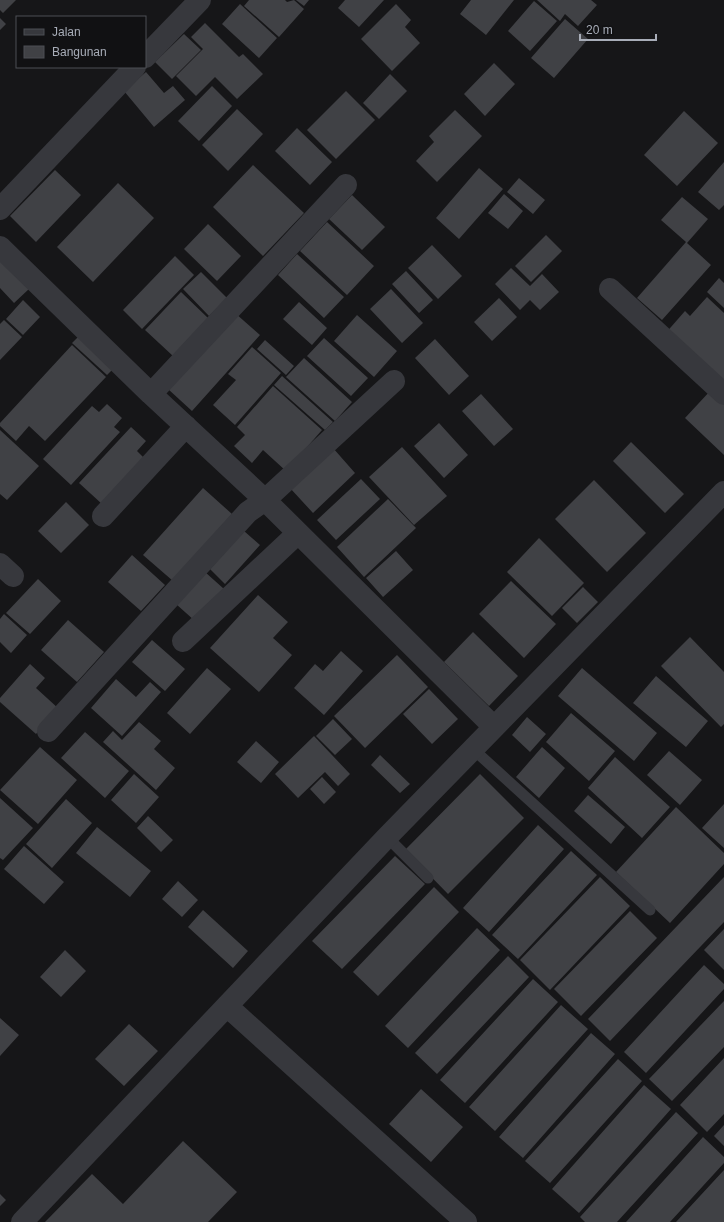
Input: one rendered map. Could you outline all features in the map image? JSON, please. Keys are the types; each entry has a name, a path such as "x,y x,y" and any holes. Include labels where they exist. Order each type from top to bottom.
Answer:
{"street":[{"path":"146,56 200,0"},
{"path":"0,209 134,68"},
{"path":"151,394 346,185"},
{"path":"0,247 151,394 265,500 494,727"},
{"path":"610,289 724,394"},
{"path":"48,731 248,512 265,500 394,382"},
{"path":"103,516 186,426"},
{"path":"22,1222 387,837 724,492"},
{"path":"183,641 298,533"},
{"path":"227,1006 466,1222"}],"lane":[{"path":"473,749 650,910"},
{"path":"387,837 428,878"}],"building":[{"path":"0,0 16,0 3,13 0,10"},
{"path":"249,0 285,0 287,2 294,0 304,9 279,37 244,6"},
{"path":"296,0 309,0 304,6"},
{"path":"345,0 384,0 359,27 338,8"},
{"path":"471,0 514,0 486,35 460,14"},
{"path":"537,0 591,0 597,5 578,26 565,14 560,21"},
{"path":"534,1 557,21 530,51 508,31"},
{"path":"240,4 277,38 259,58 222,24"},
{"path":"396,4 411,20 405,27 420,43 392,71 361,39"},
{"path":"0,18 6,24 0,30"},
{"path":"565,19 588,39 554,78 531,58"},
{"path":"205,23 239,57 243,54 263,74 237,99 215,77 196,96 176,76 203,49 191,37"},
{"path":"184,34 201,50 172,79 155,62"},
{"path":"494,63 515,84 485,116 464,94"},
{"path":"146,72 164,93 173,86 185,100 154,127 124,91"},
{"path":"390,74 407,91 379,119 363,103"},
{"path":"212,86 232,106 199,141 178,121"},
{"path":"346,91 375,120 336,159 307,130"},
{"path":"237,109 263,134 228,171 202,145"},
{"path":"455,110 482,136 437,182 416,161 434,142 429,136"},
{"path":"684,111 718,143 677,186 644,155"},
{"path":"297,128 332,162 310,185 275,151"},
{"path":"724,162 724,205 719,210 698,192"},
{"path":"253,165 304,213 263,256 213,207"},
{"path":"479,168 503,189 459,239 436,218"},
{"path":"55,170 81,195 36,242 10,216"},
{"path":"519,178 545,200 533,214 507,192"},
{"path":"118,183 154,218 93,282 57,247"},
{"path":"504,194 523,211 508,229 488,213"},
{"path":"352,195 385,227 362,250 329,219"},
{"path":"682,197 708,219 687,243 711,265 662,320 637,298 686,242 661,220"},
{"path":"327,222 374,266 347,295 300,251"},
{"path":"208,224 241,256 217,281 184,249"},
{"path":"546,235 562,251 531,282 515,266"},
{"path":"432,245 462,276 438,299 408,268"},
{"path":"297,254 344,297 324,318 278,275"},
{"path":"175,256 194,275 142,329 123,310"},
{"path":"0,259 29,289 14,303 0,288"},
{"path":"511,268 530,286 542,274 559,292 540,310 530,300 520,310 495,284"},
{"path":"406,271 433,300 419,313 392,284"},
{"path":"201,272 227,298 209,316 183,289"},
{"path":"719,278 724,283 724,308 707,292"},
{"path":"391,289 423,323 402,343 370,309"},
{"path":"181,292 208,318 173,356 145,330"},
{"path":"707,297 724,313 724,389 664,335 685,311 690,316"},
{"path":"499,298 517,317 492,341 474,322"},
{"path":"23,300 40,317 23,335 6,319"},
{"path":"299,302 327,328 312,345 283,319"},
{"path":"235,313 260,335 192,411 168,389"},
{"path":"357,315 397,351 374,377 334,341"},
{"path":"4,320 22,337 0,360 0,324"},
{"path":"82,333 116,366 107,375 72,343"},
{"path":"324,338 368,378 351,396 307,356"},
{"path":"435,339 469,376 449,395 415,358"},
{"path":"265,340 294,366 286,375 257,349"},
{"path":"72,345 106,377 45,441 29,426 16,441 0,426 0,423"},
{"path":"252,347 281,373 235,425 213,405 236,380 228,374"},
{"path":"304,358 352,402 335,421 286,377"},
{"path":"282,376 333,422 325,430 274,385"},
{"path":"273,386 322,430 286,471 263,450 252,463 234,446 245,435 237,427"},
{"path":"711,390 724,402 724,455 685,418"},
{"path":"481,394 513,429 494,446 462,411"},
{"path":"107,404 122,418 114,427 120,432 71,485 43,459 92,406 99,412"},
{"path":"439,423 468,455 444,478 414,446"},
{"path":"131,427 146,441 137,451 145,459 102,504 79,483"},
{"path":"0,430 39,466 7,500 0,494"},
{"path":"631,442 684,494 665,513 613,461"},
{"path":"402,447 447,496 414,525 369,477"},
{"path":"333,448 355,473 313,513 290,488"},
{"path":"361,479 380,499 336,540 317,520"},
{"path":"594,480 646,533 607,572 555,519"},
{"path":"203,488 232,514 173,581 143,555"},
{"path":"388,499 416,528 364,577 337,547"},
{"path":"66,502 89,525 61,553 38,531"},
{"path":"244,531 260,545 225,584 210,569"},
{"path":"539,538 584,583 552,616 507,572"},
{"path":"396,551 413,570 383,597 366,578"},
{"path":"132,555 165,585 141,611 108,582"},
{"path":"205,572 224,589 195,621 176,604"},
{"path":"38,579 61,601 30,634 6,613"},
{"path":"511,581 556,624 524,658 479,614"},
{"path":"583,587 598,602 577,623 562,608"},
{"path":"258,595 288,622 273,638 292,655 259,692 210,648"},
{"path":"4,614 27,635 11,653 0,642 0,619"},
{"path":"68,620 104,652 77,682 41,650"},
{"path":"473,632 518,676 489,706 444,662"},
{"path":"690,637 724,672 724,724 721,727 661,666"},
{"path":"152,640 185,669 165,691 132,662"},
{"path":"341,651 363,671 324,715 294,688 315,664 323,671"},
{"path":"397,655 428,687 365,748 334,716"},
{"path":"30,664 45,678 36,688 59,709 36,734 0,702 0,698"},
{"path":"207,668 231,689 190,734 167,713"},
{"path":"582,668 657,733 634,761 558,696"},
{"path":"656,676 708,721 686,747 633,703"},
{"path":"116,679 136,697 150,682 161,692 122,736 91,708"},
{"path":"429,689 458,719 432,744 403,714"},
{"path":"571,713 615,751 589,781 546,742"},
{"path":"527,717 546,734 530,752 512,735"},
{"path":"333,719 352,739 335,755 316,736"},
{"path":"139,722 161,741 154,749 175,768 156,790 103,742 113,731 122,740"},
{"path":"85,732 129,771 105,798 61,758"},
{"path":"314,736 350,774 338,786 325,772 298,798 275,774"},
{"path":"256,741 279,762 261,783 237,762"},
{"path":"40,747 77,780 38,824 0,790"},
{"path":"542,747 565,768 539,798 516,777"},
{"path":"669,751 702,780 680,805 647,775"},
{"path":"380,755 410,784 400,793 371,765"},
{"path":"615,757 670,807 642,838 588,788"},
{"path":"134,774 159,797 136,823 111,800"},
{"path":"480,774 524,818 448,894 405,850"},
{"path":"322,777 336,792 324,804 310,789"},
{"path":"588,795 625,827 611,844 574,811"},
{"path":"0,798 33,828 3,860 0,858"},
{"path":"66,799 92,823 52,868 26,844"},
{"path":"724,804 724,848 702,828"},
{"path":"676,807 724,853 724,864 670,923 616,872"},
{"path":"148,816 173,840 161,852 137,828"},
{"path":"538,825 564,849 489,932 463,908"},
{"path":"97,827 151,871 130,897 76,853"},
{"path":"24,846 64,882 44,904 4,869"},
{"path":"571,851 597,875 518,959 492,935"},
{"path":"395,856 425,884 342,969 312,941"},
{"path":"600,877 630,906 550,990 520,960"},
{"path":"724,877 724,922 610,1041 588,1019"},
{"path":"178,881 198,900 182,917 162,899"},
{"path":"434,887 459,912 378,996 353,972"},
{"path":"203,910 248,951 233,968 188,927"},
{"path":"630,911 657,938 581,1016 554,989"},
{"path":"477,928 500,950 408,1048 385,1026"},
{"path":"724,929 724,970 704,950"},
{"path":"65,950 86,971 61,997 40,977"},
{"path":"508,956 529,977 437,1074 415,1053"},
{"path":"704,965 724,984 724,989 646,1073 624,1052"},
{"path":"533,979 558,1002 465,1103 440,1080"},
{"path":"724,1001 724,1047 672,1101 649,1079"},
{"path":"561,1005 588,1029 495,1131 469,1107"},
{"path":"0,1018 19,1035 0,1056"},
{"path":"129,1024 158,1051 124,1086 95,1059"},
{"path":"591,1033 615,1054 523,1158 499,1137"},
{"path":"724,1058 724,1114 707,1132 680,1105"},
{"path":"618,1059 642,1081 550,1183 525,1161"},
{"path":"644,1085 671,1109 579,1213 552,1189"},
{"path":"421,1089 463,1127 431,1162 389,1124"},
{"path":"676,1112 698,1133 617,1222 585,1222 580,1217"},
{"path":"724,1125 724,1146 714,1136"},
{"path":"703,1137 724,1157 724,1163 670,1222 626,1222"},
{"path":"183,1141 237,1192 208,1222 45,1222 92,1174 123,1204"},
{"path":"724,1170 724,1222 676,1222"},
{"path":"0,1194 6,1200 0,1206"}]}
